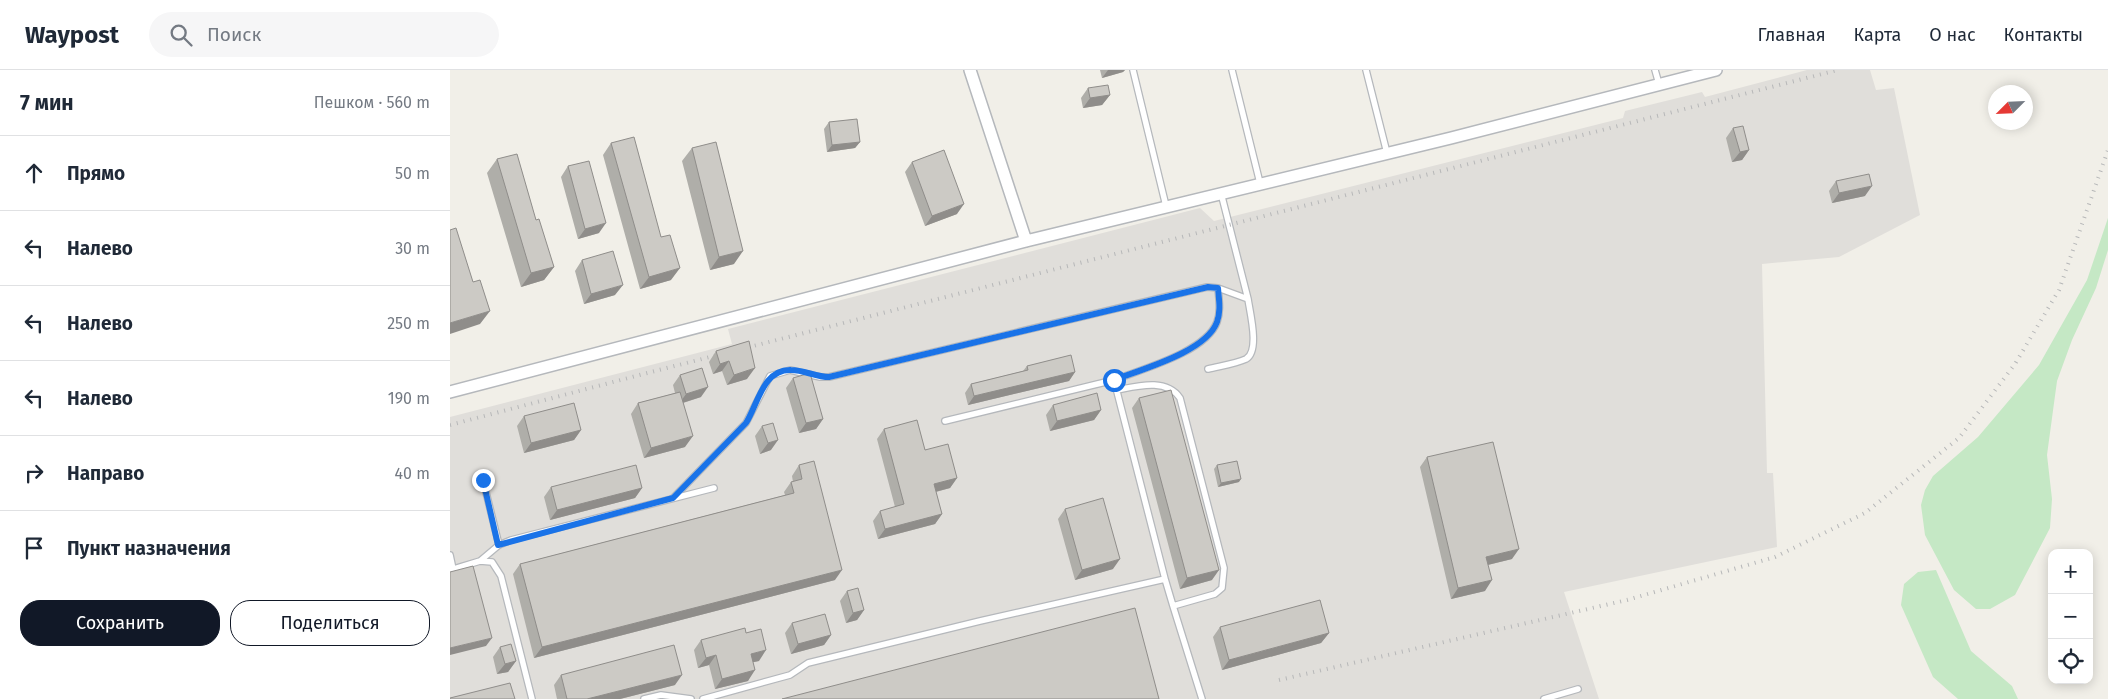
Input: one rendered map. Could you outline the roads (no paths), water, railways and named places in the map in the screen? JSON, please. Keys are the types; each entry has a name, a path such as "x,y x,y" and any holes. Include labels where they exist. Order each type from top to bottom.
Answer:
{"street":[{"path":"970,70 1026,241"},
{"path":"450,392 1026,241 1716,70"}],"lane":[{"path":"1133,70 1166,206"},
{"path":"1232,70 1260,184"},
{"path":"1366,70 1387,153"},
{"path":"1656,70 1660,84"},
{"path":"1208,369 1247,358 1252,353 1254,336 1248,299 1220,193"},
{"path":"673,498 746,423 754,412 770,376 780,372 790,370 820,377 829,377 1208,287 1218,288 1248,299"},
{"path":"945,421 1114,380 1180,354 1204,339 1216,324 1220,308 1218,288"},
{"path":"1114,380 1165,578 1202,699"},
{"path":"1117,390 1154,384 1174,390 1180,398 1185,415 1224,568 1224,578 1222,588 1215,594 1173,606"},
{"path":"483,480 498,545"},
{"path":"480,561 498,545 714,488"},
{"path":"450,555 452,569 480,561 492,562 501,576 532,699"},
{"path":"703,699 790,674 808,663 1165,578"},
{"path":"1544,699 1578,689"},
{"path":"644,699 661,695 691,699"}],"railway":[{"path":"450,425 651,372 1838,70"},
{"path":"1279,680 1627,600 1775,557 1865,513 1959,438 2015,364 2059,290 2108,150"}]}
